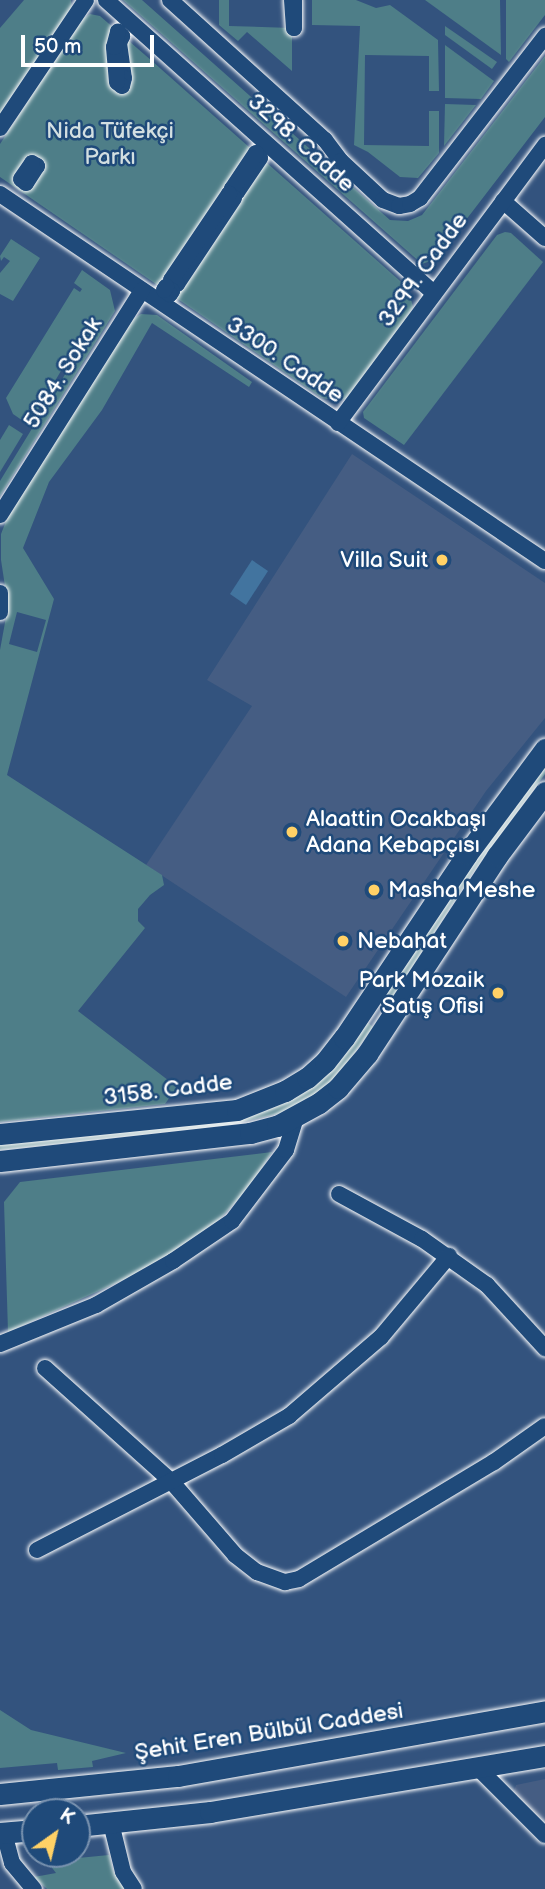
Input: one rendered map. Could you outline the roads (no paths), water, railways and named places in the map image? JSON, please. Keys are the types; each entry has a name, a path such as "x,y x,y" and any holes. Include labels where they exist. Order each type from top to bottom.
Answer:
{"street":[{"path":"0,128 86,0"},
{"name":"3298. Cadde","path":"106,0 434,293"},
{"path":"170,0 326,140 341,161 383,200 399,206 420,198 545,36"},
{"name":"3299. Cadde","path":"338,423 545,145"},
{"name":"3300. Cadde","path":"12,187 142,290 545,561"},
{"path":"229,194 234,198 171,287 171,280 229,194"},
{"path":"503,201 545,238"},
{"name":"5084. Sokak","path":"0,515 142,290"},
{"path":"0,593 0,612"},
{"name":"3158. Cadde","path":"0,1134 237,1110 258,1104 285,1091 325,1062 467,853 545,749"},
{"path":"0,1161 250,1133 296,1117 338,1088 352,1073 497,856 545,792"},
{"path":"365,1005 389,1021"},
{"path":"0,1343 96,1305 173,1261 232,1221 286,1150 296,1117"},
{"path":"339,1194 449,1256 487,1284 545,1348"},
{"path":"37,1550 289,1416 381,1337 449,1256"},
{"path":"45,1368 171,1481 235,1555 257,1572 285,1582 299,1579 321,1566 494,1462 545,1426"},
{"name":"Şehit Eren Bülbül Caddesi","path":"0,1794 178,1776 545,1712"},
{"path":"91,1825 210,1812 545,1756"},
{"path":"477,1767 545,1835"},
{"path":"111,1823 123,1872 134,1889"},
{"path":"21,1831 2,1833 12,1863 34,1889"}],"place":[{"name":"Villa Suit","path":"442,560"},
{"name":"Alaattin Ocakbaşı Adana Kebapçısı","path":"292,832"},
{"name":"Masha Meshe","path":"374,890"},
{"name":"Nebahat","path":"343,941"},
{"name":"Park Mozaik Satış Ofisi","path":"498,993"}],"park label":[{"name":"Nida Tüfekçi Parkı","path":"110,144"}]}
